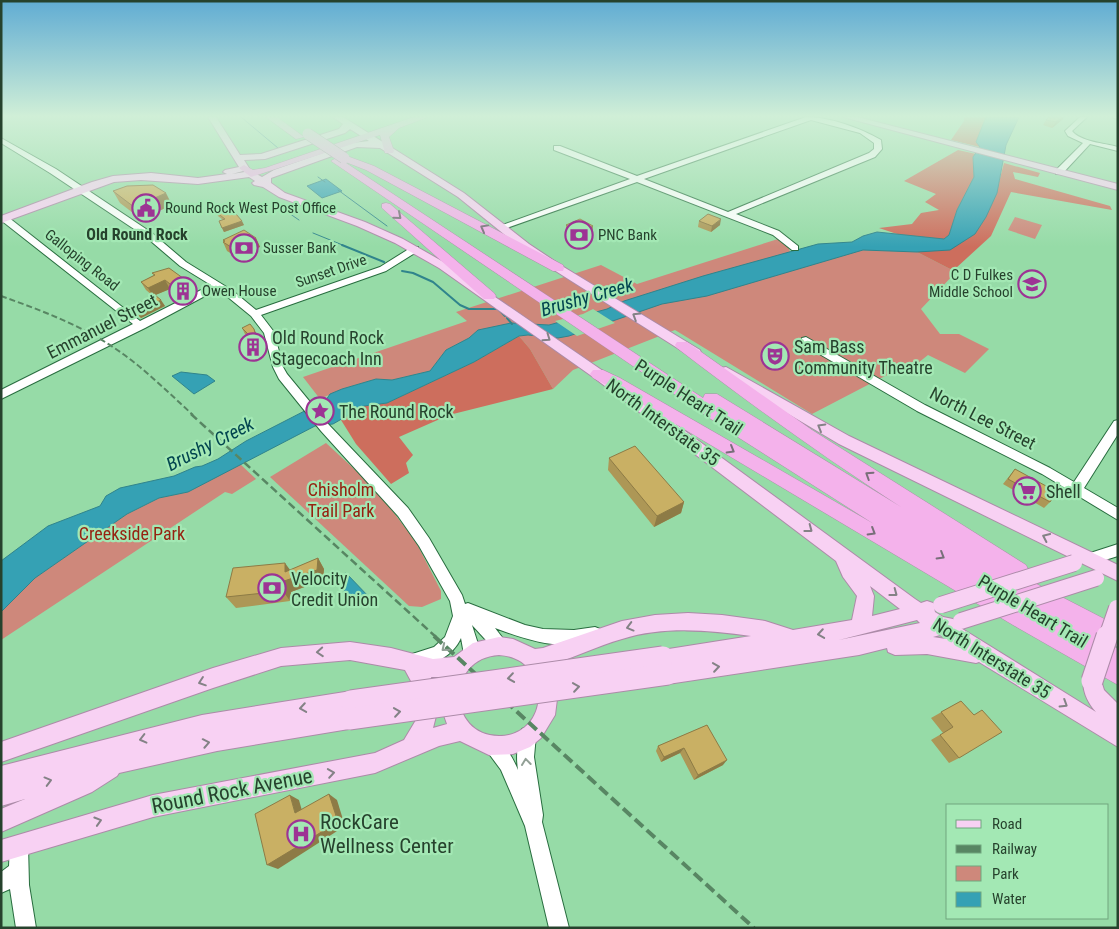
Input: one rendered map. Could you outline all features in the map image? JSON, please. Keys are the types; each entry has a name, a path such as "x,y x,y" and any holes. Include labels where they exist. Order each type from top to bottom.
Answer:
{"highway":[{"path":"244,167 265,160"},
{"path":"244,167 274,160"},
{"path":"341,160 348,175 464,272 491,298"},
{"name":"Purple Heart Trail","path":"342,160 640,358 824,484 1118,661"},
{"path":"345,160 370,168 561,269"},
{"path":"680,343 727,380 795,427 1079,609 1108,632"},
{"name":"Purple Heart Trail","path":"640,358 847,484 1052,604 1108,632"},
{"path":"598,374 633,390 661,409 794,485 932,569 1118,674"}],"main road":[{"name":"North Interstate 35","path":"240,160 244,167 282,195 361,224 415,249 491,298 598,374 920,612 990,658 1118,737"},
{"path":"201,178 244,167 256,160"},
{"path":"3,220 80,190 113,180 142,177 201,178 266,184 267,178 277,172 311,160"},
{"path":"405,160 461,195 501,227 561,269 680,343 844,440 1082,561 1117,572"},
{"path":"1016,160 1118,186"},
{"path":"840,553 864,592 865,612 859,626"},
{"path":"666,665 790,638 903,618 1082,561"},
{"path":"1,777 70,757 202,725 350,710 666,665 859,646 942,627 1117,572"},
{"path":"1117,608 1092,681 1092,691 1099,701 1118,716"},
{"path":"534,659 555,656 605,635 642,624 679,620 774,631 790,638"},
{"path":"1,752 230,672 281,657 350,651 410,661 433,668 465,661 485,648 500,645 518,649 534,659 546,680 548,700 539,725 528,735 510,745 494,747 478,743 461,730 453,716 449,700 451,684 465,661"},
{"path":"859,646 873,649 927,645 959,650 990,658"},
{"path":"410,661 424,682 430,702 428,718 410,749"},
{"path":"1,795 122,762 350,710"},
{"name":"Round Rock Avenue","path":"10,848 153,806 266,783 343,771 375,763 438,736 461,730"},
{"path":"1,821 51,797 89,783 122,762"}],"street":[{"path":"33,160 149,236 183,264 240,300 255,314 269,332 278,367 325,428 408,519 424,542 466,613 500,645"},
{"path":"589,160 776,233 795,248"},
{"path":"501,227 690,160"},
{"path":"727,215 859,160"},
{"path":"1059,172 1070,160"},
{"name":"Galloping Road","path":"3,220 141,326"},
{"name":"Sunset Drive","path":"255,314 383,268 415,249"},
{"name":"Emmanuel Street","path":"1,395 218,286"},
{"name":"North Lee Street","path":"806,340 921,408 1017,455 1118,515"},
{"path":"1076,489 1118,424"},
{"path":"1082,561 1118,550"},
{"path":"466,613 543,636 605,635"},
{"path":"465,661 469,634 466,613"},
{"path":"410,661 428,658 447,648 457,634 466,613"},
{"path":"528,735 525,757 534,815 533,822 559,928"},
{"path":"494,747 507,764 528,817 533,822"},
{"path":"10,848 18,872 26,928"},
{"path":"1,883 18,872"}],"green space":[{"path":"1015,217 1042,225 1035,239 1008,230"},
{"path":"778,239 788,246 796,268 863,250 917,252 956,272 921,309 940,334 959,334 989,349 965,373 928,355 918,363 885,376 812,414 675,330 573,370 553,389 530,349 519,336 527,335 478,330 469,338 446,350 430,371 392,380 376,379 342,389 320,399 303,377 467,321 456,312 601,265 637,284"},
{"name":"Chisholm Trail Park","path":"326,443 364,478 385,501 416,542 441,591 441,599 422,607 409,606 270,477"},
{"name":"Creekside Park","path":"239,463 256,479 232,494 225,492 1,640 1,612 35,578 127,514 159,498 188,492"}],"shaded area":[{"path":"940,160 973,160 974,177 957,210 949,236 944,239 937,251 996,193 1004,163 1040,173 1038,177 1013,172 1015,179 1110,206 1112,210 1011,192 991,236 956,268 956,272 917,252 897,234 879,228 912,224 921,213 939,210 925,202 936,194 904,181"},
{"path":"519,336 530,349 553,389 449,415 399,437 413,455 406,463 409,473 391,484 356,444 341,420 364,406 387,403 474,362"}],"water":[{"path":"973,160 1003,160 997,193 986,217 975,234 950,250 917,252 863,250 707,296 662,304 569,336 558,338 519,336 474,362 387,403 364,406 333,424 315,426 188,492 159,498 127,514 35,578 1,612 1,561 48,526 100,506 106,496 120,488 174,476 218,459 246,441 326,400 330,394 376,379 392,380 430,371 446,350 469,338 478,330 511,323 549,325 607,309 624,301 703,276 818,244 852,242 877,232 944,239 949,235 957,210 974,177"},
{"path":"326,179 342,191 322,198 307,186"},
{"path":"181,372 207,375 215,381 194,394 172,376"},
{"path":"346,573 370,598 344,604 344,574"}],"pier":[{"path":"593,309 615,323 577,336 555,321 583,314"}],"building":[{"path":"153,185 166,193 134,207 113,191 127,186"},
{"path":"230,207 242,221 222,228 219,221 225,219 216,212"},
{"path":"708,214 721,219 712,226 699,221"},
{"path":"580,219 593,226 579,233 566,225"},
{"path":"244,230 256,238 231,247 223,242 225,241 223,240"},
{"path":"169,268 187,281 175,288 165,280 148,288 141,282 155,275 152,273"},
{"path":"155,295 161,300 137,312 132,308 140,303"},
{"path":"250,324 254,329 258,345 256,343 244,346 242,338 250,336 242,328"},
{"path":"778,343 786,348 772,355 765,350"},
{"path":"635,446 684,502 657,516 609,458"},
{"path":"1015,469 1057,492 1050,502 1008,479"},
{"path":"318,558 317,570 284,581 283,591 226,597 233,568 285,563 285,572"},
{"path":"961,701 974,715 982,710 1002,732 959,758 940,735 953,727 941,712"},
{"path":"707,725 727,760 698,775 684,748 664,757 658,746"},
{"name":"RockCare Wellness Center","path":"329,794 338,822 267,865 255,814 290,795 295,813"}],"waterway":[{"path":"318,177 325,182"},
{"path":"338,190 387,226"},
{"path":"280,207 299,220"},
{"path":"313,233 345,246"},
{"path":"342,245 384,262"},
{"path":"402,271 413,273 433,282 460,305 469,309 498,309 505,316"},
{"path":"507,318 512,324"}],"railway":[{"path":"1,296 64,320 109,344 159,383 193,415"},
{"path":"191,414 436,637"},
{"path":"434,636 754,928"}],"place":[{"name":"Round Rock West Post Office","path":"146,208"},
{"name":"PNC Bank","path":"579,235"},
{"name":"Susser Bank","path":"244,248"},
{"name":"C D Fulkes Middle School","path":"1032,284"},
{"name":"Owen House","path":"183,291"},
{"name":"Old Round Rock Stagecoach Inn","path":"253,347"},
{"name":"Sam Bass Community Theatre","path":"775,356"},
{"name":"The Round Rock","path":"320,411"},
{"name":"Shell","path":"1027,491"},
{"name":"Velocity Credit Union","path":"272,588"},
{"name":"RockCare Wellness Center","path":"301,834"}],"district":[{"name":"Old Round Rock","path":"137,234"}],"water label":[{"name":"Brushy Creek","path":"587,297"},
{"name":"Brushy Creek","path":"210,444"}]}
